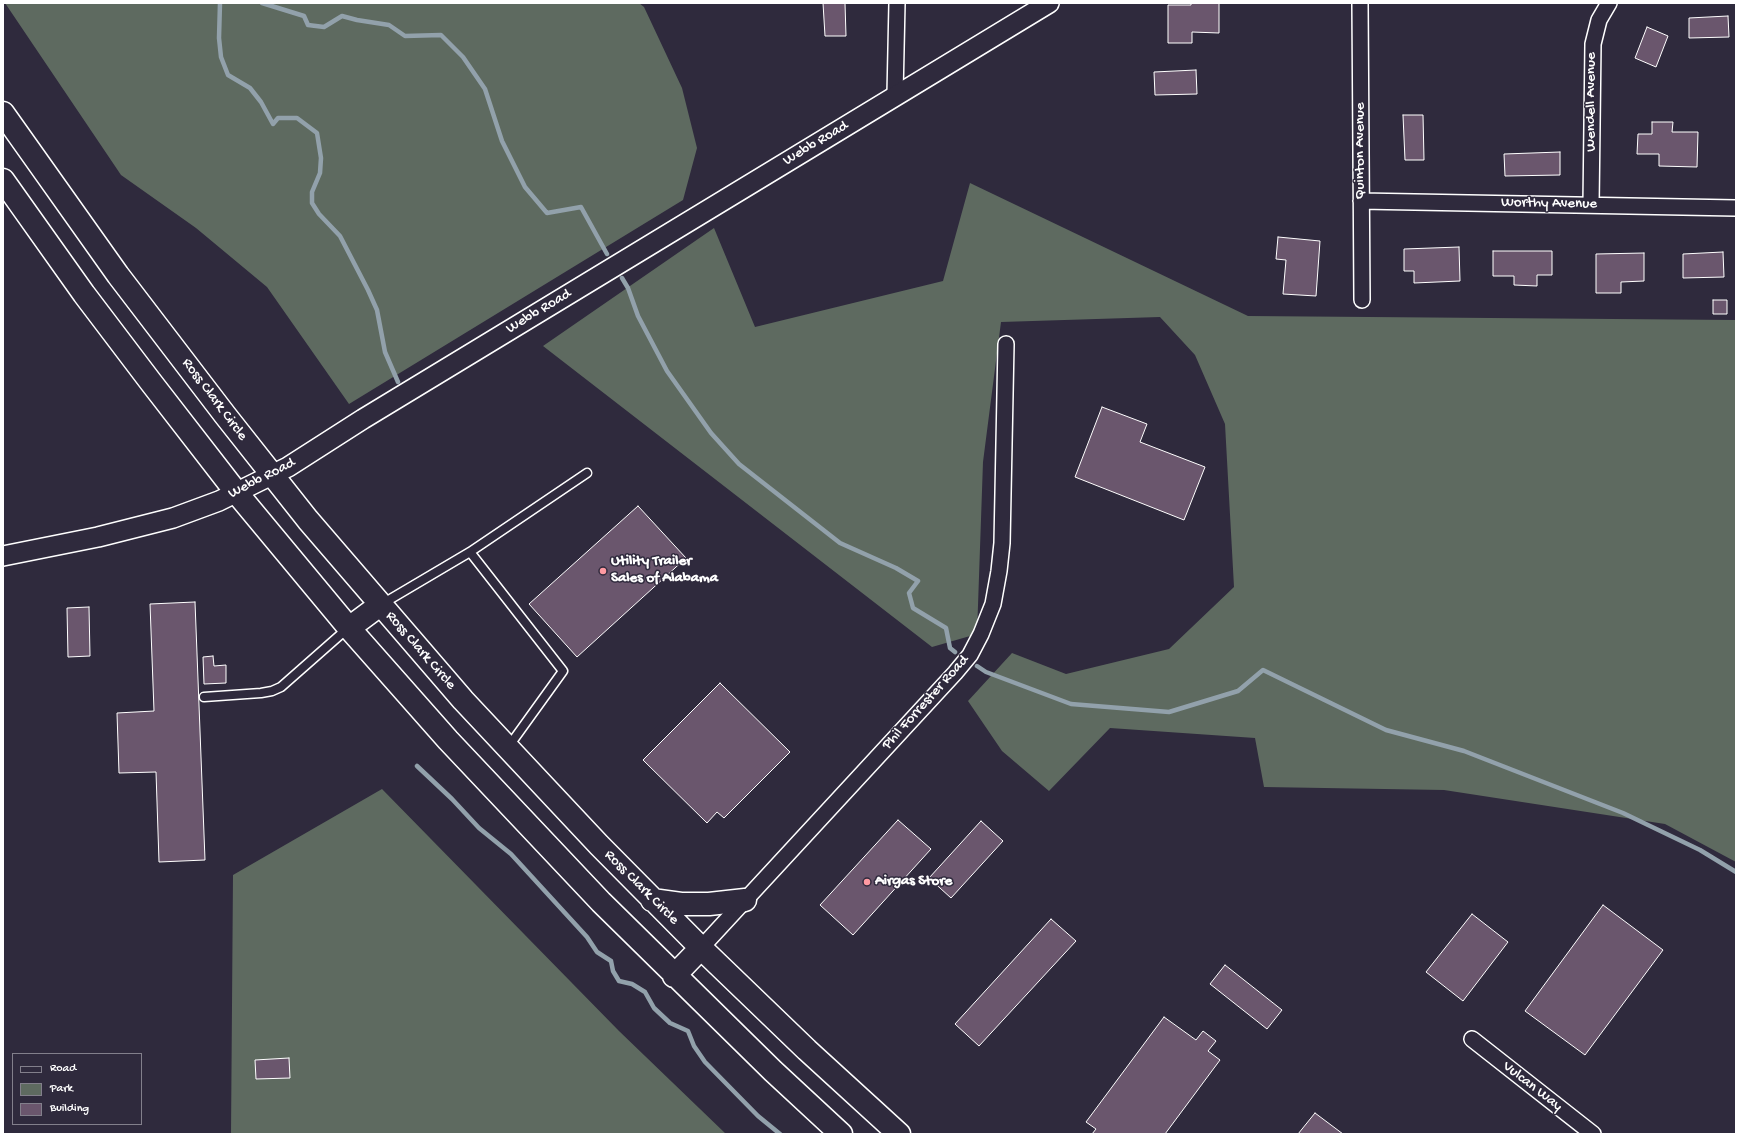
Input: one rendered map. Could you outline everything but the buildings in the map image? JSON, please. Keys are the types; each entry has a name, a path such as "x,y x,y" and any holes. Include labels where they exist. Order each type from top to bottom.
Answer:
{"highway":[{"name":"Ross Clark Circle","path":"3,112 118,275 272,475 380,605 507,748 652,900 762,1008 899,1134"},
{"path":"3,180 84,294 236,492 349,628 526,824 674,976 841,1134"},
{"path":"349,628 380,605"},
{"path":"652,900 681,904 702,904 745,900"},
{"path":"674,976 700,948"}],"street":[{"path":"895,96 897,3"},
{"name":"Webb Road","path":"3,556 139,528 173,518 219,501 288,467 363,419 1048,3"},
{"name":"Quinton Avenue","path":"1360,3 1362,300"},
{"name":"Wendell Avenue","path":"1591,205 1593,44 1599,20 1609,3"},
{"name":"Worthy Avenue","path":"1361,201 1736,208"},
{"name":"Phil Forrester Road","path":"700,948 955,673 970,654 981,634 993,604 1002,543 1006,344"},
{"name":"Vulcan Way","path":"1472,1039 1593,1134"}],"lane":[{"path":"380,605 470,552 587,473"},
{"path":"470,552 562,671 507,748"},
{"path":"204,697 260,693 272,691 281,687 349,628"}],"green space":[{"path":"5,3 639,3 644,7 682,88 697,148 683,200 349,404 267,287 196,228 121,175"},
{"path":"970,183 1248,316 1736,320 1736,862 1665,824 1444,790 1264,787 1255,738 1110,728 1049,791 1002,751 968,701 1012,653 1066,674 1169,649 1234,587 1225,424 1195,355 1160,317 1001,322 983,462 977,634 932,647 543,346 714,228 755,327 943,281"},
{"path":"382,789 619,1031 726,1134 231,1134 233,875"}],"waterway":[{"path":"220,3 219,38 221,57 228,75 250,88 261,102 273,124 278,118 297,118 317,133 321,158 320,173 312,192 312,203 319,214 340,236 368,290 377,310 385,352 398,382"},
{"path":"262,3 304,16 308,25 324,27 342,16 389,25 405,36 441,35 463,57 485,89 502,141 525,187 547,213 581,207 607,254"},
{"path":"622,278 628,288 638,316 667,371 711,433 739,464 840,543 896,568 918,581 909,593 913,608 946,628 950,648 955,652"},
{"path":"977,666 986,672 1071,704 1169,712 1238,691 1263,670 1386,730 1464,751 1623,813 1700,850 1736,872"},
{"path":"417,766 452,799 479,828 511,854 587,937 597,952 611,961 613,971 619,981 632,984 645,992 654,1008 670,1023 688,1031 694,1046 705,1062 758,1116 780,1134"}],"place":[{"name":"Utility Trailer Sales of Alabama","path":"603,571"},
{"name":"Airgas Store","path":"867,882"}]}
